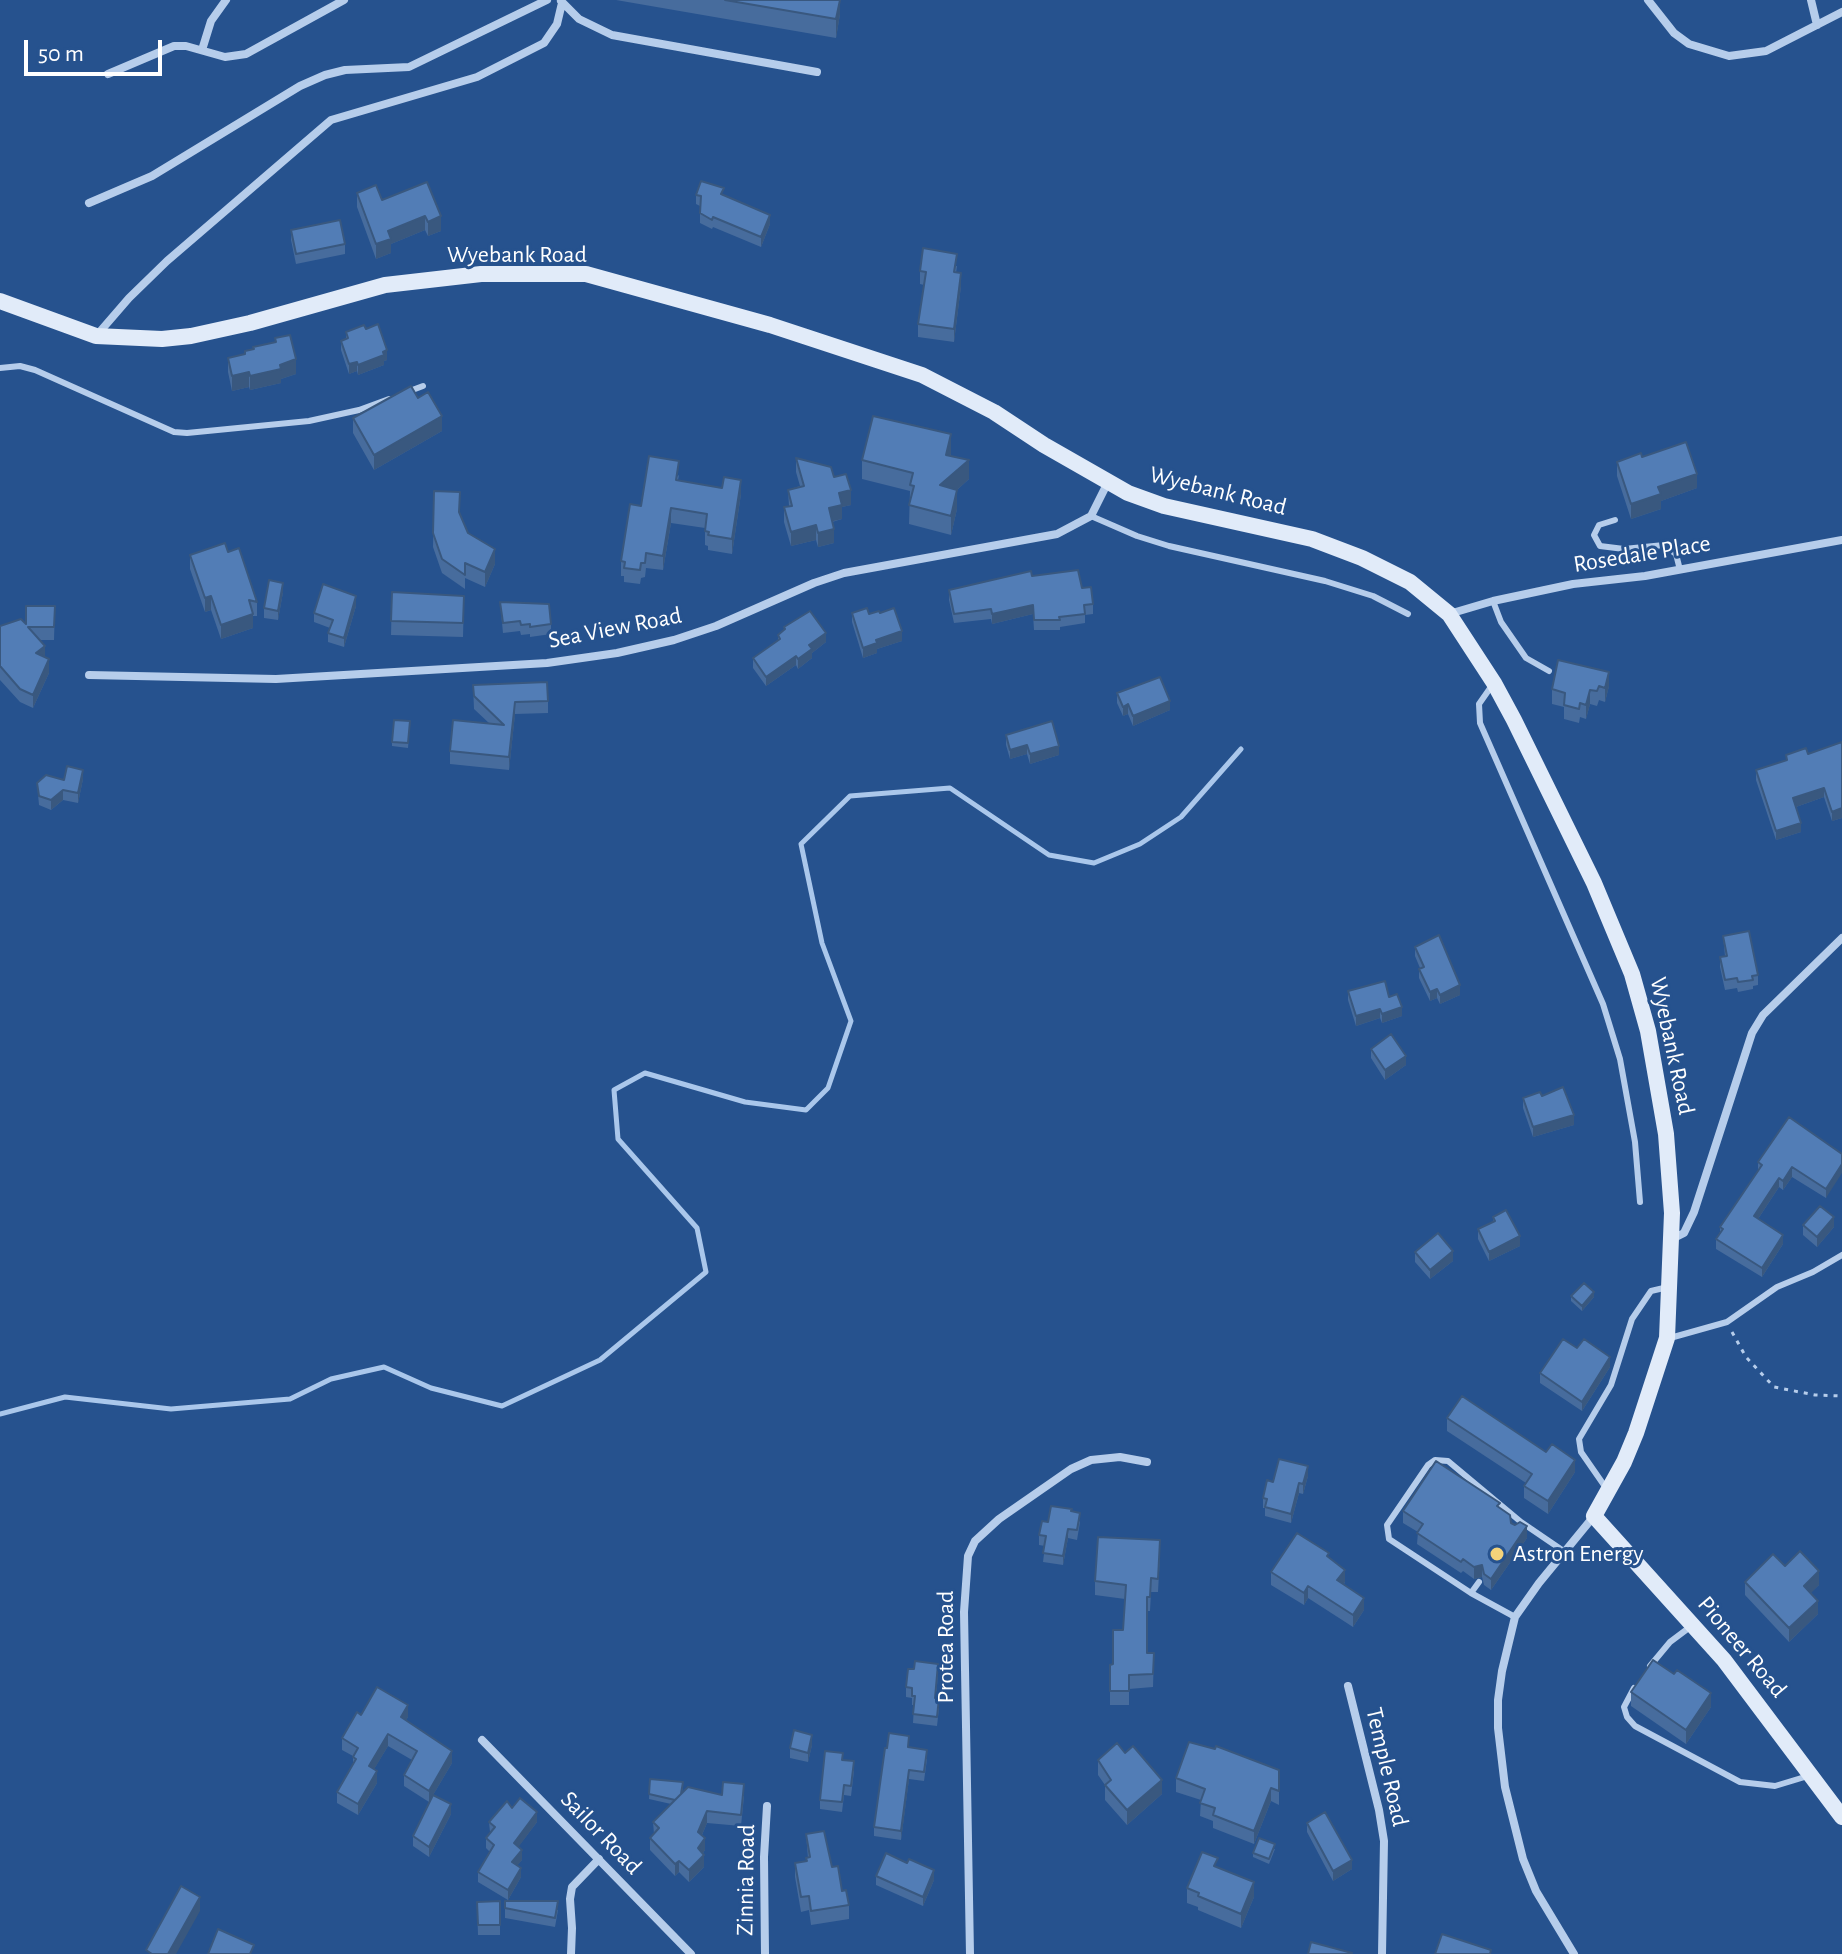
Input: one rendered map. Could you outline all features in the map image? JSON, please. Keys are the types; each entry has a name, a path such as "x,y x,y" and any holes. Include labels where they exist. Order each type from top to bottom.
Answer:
{"main road":[{"name":"Wyebank Road","path":"0,301 96,336 162,339 250,323 385,285 481,274 586,274 770,325 922,375 994,412 1128,493 1164,506 1312,539 1362,558 1410,582 1449,614 1494,683 1594,883 1632,974 1648,1031 1666,1134 1671,1240 1667,1338 1636,1433 1594,1516"},
{"name":"Pioneer Road","path":"1594,1516 1724,1660 1842,1817"}],"street":[{"path":"202,50 211,21 226,0"},
{"path":"108,74 174,46 225,57 246,54 344,0"},
{"path":"89,203 152,176 300,86 345,70 409,67 547,0"},
{"path":"1648,0 1674,33 1689,44 1729,56 1766,51 1842,12"},
{"path":"1811,0 1817,25"},
{"path":"561,1 579,19 612,35 817,72"},
{"path":"96,336 121,306 167,261 331,120 477,77 544,43 557,24 561,1"},
{"path":"1091,516 1108,481"},
{"name":"Sea View Road","path":"89,675 276,679 547,663 603,655 674,640 716,626 844,573 1057,534 1091,516"},
{"name":"Rosedale Place","path":"1449,614 1573,584 1680,570 1842,540"},
{"path":"1671,1240 1684,1233 1694,1212 1752,1033 1763,1015 1842,938"},
{"name":"Protea Road","path":"970,1954 964,1612 968,1556 975,1541 999,1519 1071,1469 1091,1460 1120,1457 1147,1462"},
{"path":"1574,1954 1536,1891 1523,1859 1505,1787 1499,1743 1498,1700 1515,1617 1594,1516"},
{"name":"Temple Road","path":"1348,1686 1384,1841 1382,1954"},
{"name":"Sailor Road","path":"482,1740 691,1954"},
{"name":"Zinnia Road","path":"765,1954 767,1806"},
{"path":"571,1954 572,1887 599,1859"}],"lane":[{"path":"0,368 20,366 35,370 156,426 187,433 309,421 359,410 423,386"},
{"path":"1091,516 1169,546 1325,581 1373,596 1408,614"},
{"path":"1615,520 1599,525 1594,535 1600,546 1624,549 1664,545 1676,554 1680,570"},
{"path":"1493,601 1501,622 1526,658 1549,671"},
{"path":"1494,683 1479,704 1480,723 1603,1004 1620,1059 1635,1142 1640,1202"},
{"path":"1667,1338 1727,1322 1777,1287 1813,1272 1842,1255"},
{"path":"1608,1491 1581,1452 1579,1439 1611,1385 1632,1319 1651,1291 1671,1287"},
{"path":"1515,1617 1471,1593 1389,1539 1387,1525 1428,1465 1435,1460 1448,1461 1521,1522 1565,1552"},
{"path":"1515,1530 1521,1522"},
{"path":"1471,1593 1479,1582"},
{"path":"1644,1674 1660,1652 1693,1625"},
{"path":"1636,1687 1624,1707 1627,1717 1635,1726 1740,1782 1775,1786 1812,1775"}],"path":[{"path":"1727,1322 1746,1357 1774,1387 1815,1395 1842,1396"}],"building":[{"path":"725,0 840,0 836,19"},
{"path":"701,181 724,188 721,194 770,215 761,237 700,213 701,196 696,195"},
{"path":"427,182 441,216 428,222 425,216 388,231 391,239 376,244 357,193 376,185 382,200"},
{"path":"340,220 345,244 296,254 291,230"},
{"path":"923,248 957,254 954,272 961,273 954,329 918,324 926,272 920,271"},
{"path":"378,324 387,350 383,352 384,355 358,365 357,362 349,364 341,341 348,338 346,332 364,325 366,329"},
{"path":"290,335 296,359 280,365 281,369 250,376 249,372 232,376 228,358 245,354 253,347 276,342 275,338"},
{"path":"411,386 418,398 428,392 442,416 374,455 353,418"},
{"path":"873,416 951,434 946,455 969,460 940,485 957,490 951,516 909,505 914,486 910,485 913,473 862,460"},
{"path":"1686,442 1697,474 1658,487 1661,494 1631,504 1617,462"},
{"path":"649,456 679,461 676,480 722,488 724,477 741,480 732,539 708,535 709,532 705,531 707,514 671,508 663,556 646,553 640,570 624,568 625,562 621,561 630,504 641,506"},
{"path":"796,458 831,467 834,477 846,474 851,490 839,493 842,505 829,508 834,529 818,533 816,525 791,532 784,507 792,506 788,490 804,486"},
{"path":"434,491 460,492 459,512 468,533 495,549 485,572 465,563 465,575 442,559 433,533"},
{"path":"225,543 228,552 239,548 257,602 249,600 253,614 221,625 211,596 205,598 190,555"},
{"path":"1078,570 1082,588 1091,587 1093,604 1084,605 1085,614 1059,617 1060,620 1034,620 1033,605 992,614 991,609 954,614 949,590 1031,571 1032,576"},
{"path":"269,580 283,583 278,611 264,608"},
{"path":"323,584 356,596 344,638 328,633 333,620 314,613"},
{"path":"392,592 464,596 463,623 391,621"},
{"path":"500,602 549,604 551,624 530,627 530,624 521,625 520,621 503,623"},
{"path":"26,606 55,606 54,627 28,627 45,646 36,653 49,659 33,695 20,689 0,666 0,626 21,619 26,624"},
{"path":"867,608 869,614 894,608 902,631 863,648 852,613"},
{"path":"810,611 826,633 809,645 812,649 766,677 753,658 780,639 778,635 784,627"},
{"path":"1558,660 1609,672 1605,688 1599,686 1597,691 1590,690 1586,705 1580,703 1579,709 1564,705 1565,693 1552,689"},
{"path":"1160,677 1170,701 1133,716 1128,704 1123,707 1117,693"},
{"path":"547,682 548,701 515,702 509,757 450,751 453,720 504,725 474,696 473,685"},
{"path":"394,720 410,721 408,743 392,742"},
{"path":"1052,721 1059,746 1030,754 1027,745 1010,750 1006,735"},
{"path":"1842,742 1842,808 1832,812 1824,788 1793,798 1801,823 1776,831 1756,770 1787,760 1786,755 1806,748 1808,754"},
{"path":"67,766 83,770 78,793 63,790 51,800 39,796 37,783 46,775 64,780"},
{"path":"1749,931 1758,975 1752,976 1753,980 1725,980 1720,957 1727,956 1723,936"},
{"path":"1439,935 1460,985 1440,995 1437,989 1430,992 1419,969 1424,967 1415,947"},
{"path":"1385,981 1389,997 1397,994 1402,1007 1382,1014 1380,1009 1356,1016 1348,991"},
{"path":"1391,1034 1406,1056 1385,1070 1371,1049"},
{"path":"1563,1087 1574,1115 1533,1127 1523,1098 1540,1092 1542,1096"},
{"path":"1789,1117 1842,1154 1842,1164 1826,1189 1792,1167 1783,1181 1779,1178 1754,1216 1783,1235 1762,1268 1716,1239 1723,1229 1720,1227 1762,1165 1758,1162"},
{"path":"1820,1206 1834,1217 1817,1237 1803,1225"},
{"path":"1506,1210 1520,1236 1489,1252 1478,1229 1495,1221 1493,1217"},
{"path":"1438,1233 1453,1251 1430,1270 1415,1252"},
{"path":"1584,1283 1594,1292 1582,1306 1571,1296"},
{"path":"1563,1339 1577,1348 1584,1339 1610,1357 1582,1402 1540,1373"},
{"path":"1462,1396 1546,1452 1552,1444 1575,1460 1548,1501 1524,1486 1532,1474 1447,1418"},
{"path":"1279,1459 1308,1466 1303,1484 1299,1483 1291,1514 1265,1507 1267,1499 1263,1498 1267,1480 1273,1482"},
{"path":"1436,1461 1500,1503 1497,1506 1510,1515 1511,1523 1515,1525 1520,1522 1527,1526 1491,1579 1484,1574 1482,1565 1474,1567 1463,1559 1461,1562 1417,1533 1423,1524 1403,1511"},
{"path":"1051,1506 1080,1513 1077,1530 1068,1529 1063,1556 1043,1553 1046,1536 1039,1535 1042,1521 1048,1522"},
{"path":"1297,1533 1329,1553 1327,1556 1345,1570 1337,1580 1364,1598 1353,1615 1308,1586 1304,1593 1271,1572"},
{"path":"1098,1537 1160,1540 1158,1579 1151,1578 1150,1597 1147,1597 1147,1653 1154,1653 1153,1674 1129,1675 1129,1691 1110,1691 1113,1630 1123,1630 1126,1585 1095,1581"},
{"path":"1800,1551 1819,1571 1804,1586 1818,1601 1789,1628 1745,1582 1773,1554 1785,1566"},
{"path":"1653,1660 1674,1674 1677,1670 1711,1693 1686,1730 1631,1692"},
{"path":"915,1661 938,1664 937,1717 913,1714 915,1696 912,1696 912,1688 906,1687 908,1669 914,1669"},
{"path":"377,1687 408,1705 401,1717 452,1751 429,1791 404,1775 417,1751 388,1734 369,1766 377,1771 358,1804 337,1792 356,1759 353,1757 358,1748 342,1738 357,1712 361,1715"},
{"path":"794,1730 812,1735 808,1753 790,1748"},
{"path":"889,1733 909,1736 908,1747 927,1750 924,1772 909,1770 901,1831 874,1827"},
{"path":"1189,1742 1215,1749 1216,1746 1279,1770 1279,1791 1271,1788 1254,1831 1213,1815 1215,1808 1200,1803 1205,1789 1176,1778"},
{"path":"1117,1743 1125,1753 1133,1746 1162,1780 1127,1810 1105,1785 1111,1780 1098,1760"},
{"path":"825,1751 843,1753 842,1760 854,1761 851,1786 844,1785 842,1802 820,1800"},
{"path":"650,1779 683,1782 681,1794 675,1800 649,1794"},
{"path":"723,1782 744,1784 741,1815 707,1811 698,1832 705,1838 698,1848 704,1855 689,1870 679,1861 675,1864 650,1838 659,1828 653,1822 688,1787 722,1795"},
{"path":"433,1795 451,1804 429,1847 413,1836"},
{"path":"520,1798 537,1812 514,1843 522,1850 512,1862 521,1868 508,1890 478,1872 494,1845 486,1838 495,1827 489,1822 507,1801 512,1808"},
{"path":"1325,1812 1352,1860 1333,1871 1307,1823"},
{"path":"824,1831 832,1867 838,1866 842,1891 846,1890 849,1905 811,1911 809,1896 801,1897 795,1863 807,1861 806,1858 810,1857 806,1834"},
{"path":"1259,1838 1275,1844 1269,1859 1253,1853"},
{"path":"1202,1852 1218,1858 1214,1866 1254,1882 1241,1914 1198,1896 1199,1893 1187,1888"},
{"path":"886,1853 907,1863 909,1859 934,1870 923,1897 876,1876"},
{"path":"181,1886 200,1897 168,1954 152,1954 146,1950"},
{"path":"500,1901 500,1925 478,1925 477,1902"},
{"path":"505,1901 558,1901 555,1918 505,1908"},
{"path":"218,1929 254,1945 250,1954 208,1954"},
{"path":"1442,1934 1491,1950 1490,1954 1435,1954"},
{"path":"1311,1942 1352,1953 1308,1954"}],"waterway":[{"path":"0,1414 65,1397 171,1409 290,1399 331,1379 384,1367 431,1388 502,1406 600,1360 706,1272 697,1228 618,1139 614,1090 645,1073 745,1102 806,1110 828,1088 851,1021 822,943 801,844 850,796 950,788 1049,855 1094,863 1140,844 1181,817 1241,749"}],"place":[{"name":"Astron Energy","path":"1497,1554"}]}
